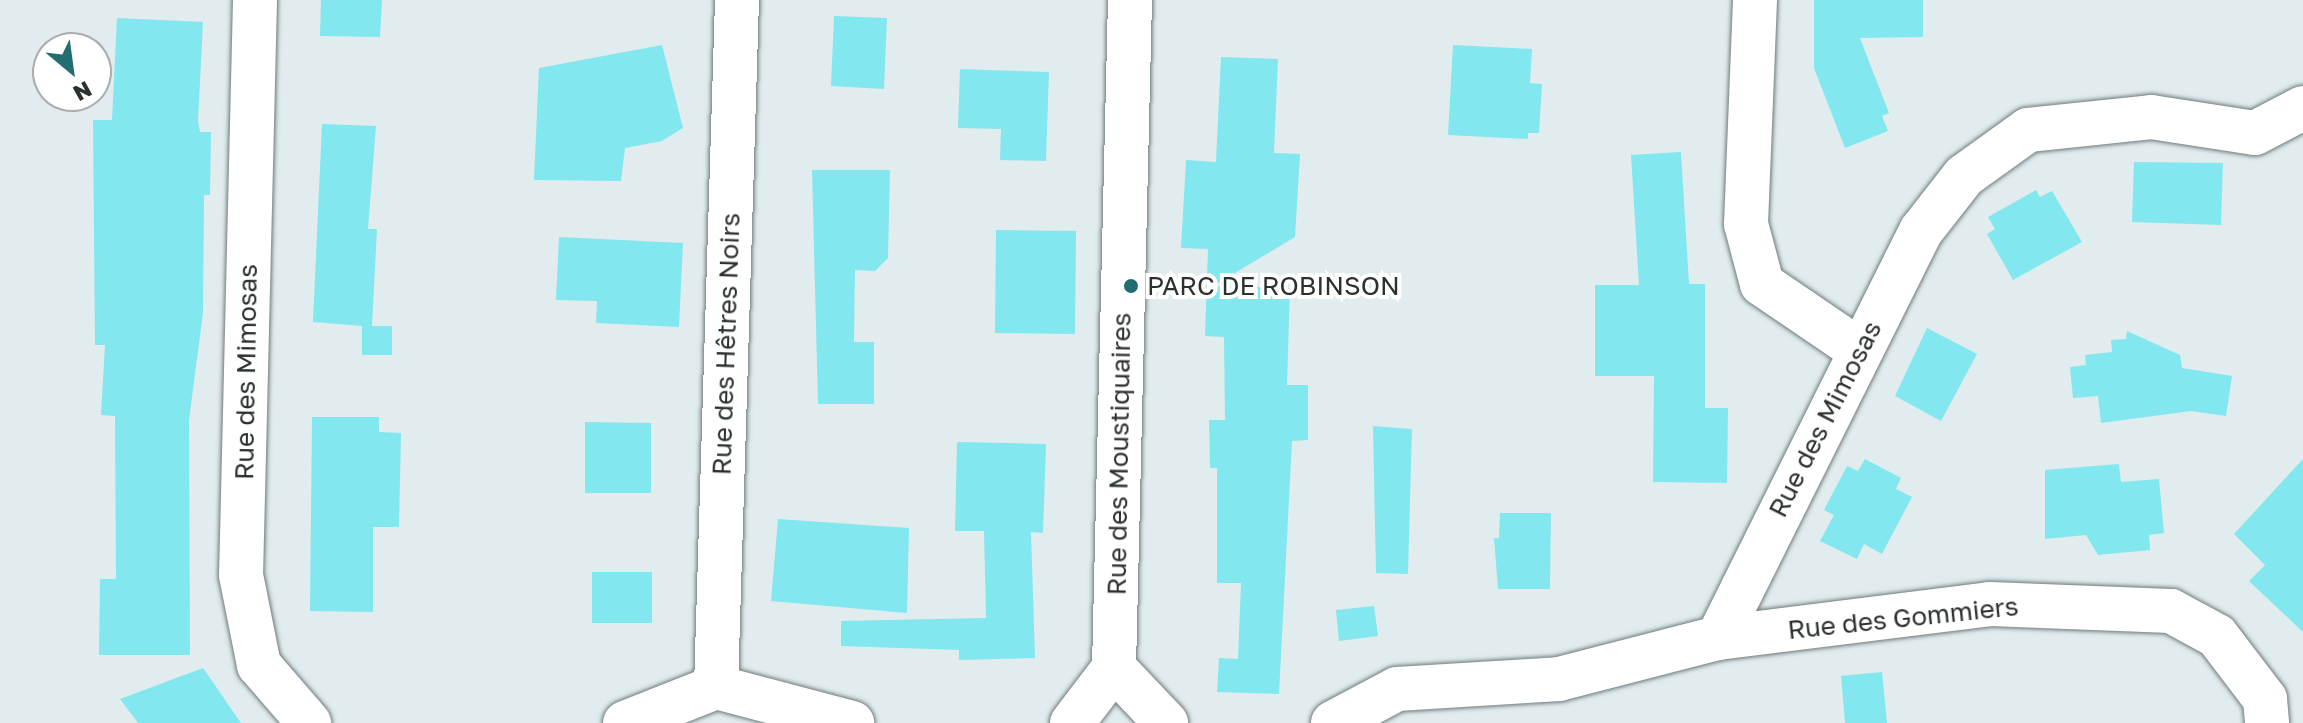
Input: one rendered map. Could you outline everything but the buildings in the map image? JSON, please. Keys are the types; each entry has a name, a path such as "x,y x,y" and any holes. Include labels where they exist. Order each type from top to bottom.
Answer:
{"street":[{"name":"Rue des Mimosas","path":"255,0 241,575 259,665 309,723"},
{"name":"Rue des Hêtres Noirs","path":"716,687 737,0"},
{"name":"Rue des Moustiquaires","path":"1114,668 1130,0"},
{"path":"1755,0 1746,224 1762,284 1859,350"},
{"name":"Rue des Mimosas","path":"1718,638 1921,231 1964,176 2028,130 2151,117 2255,133 2303,108"},
{"name":"Rue des Gommiers","path":"1718,638 1990,604 2171,611 2217,636 2265,699 2267,723"},
{"path":"1333,723 1397,689 1559,679 1718,638"},
{"path":"1072,723 1114,668 1166,723"},
{"path":"625,723 716,687 852,723"}],"place":[{"name":"PARC DE ROBINSON","path":"1131,286"}]}
